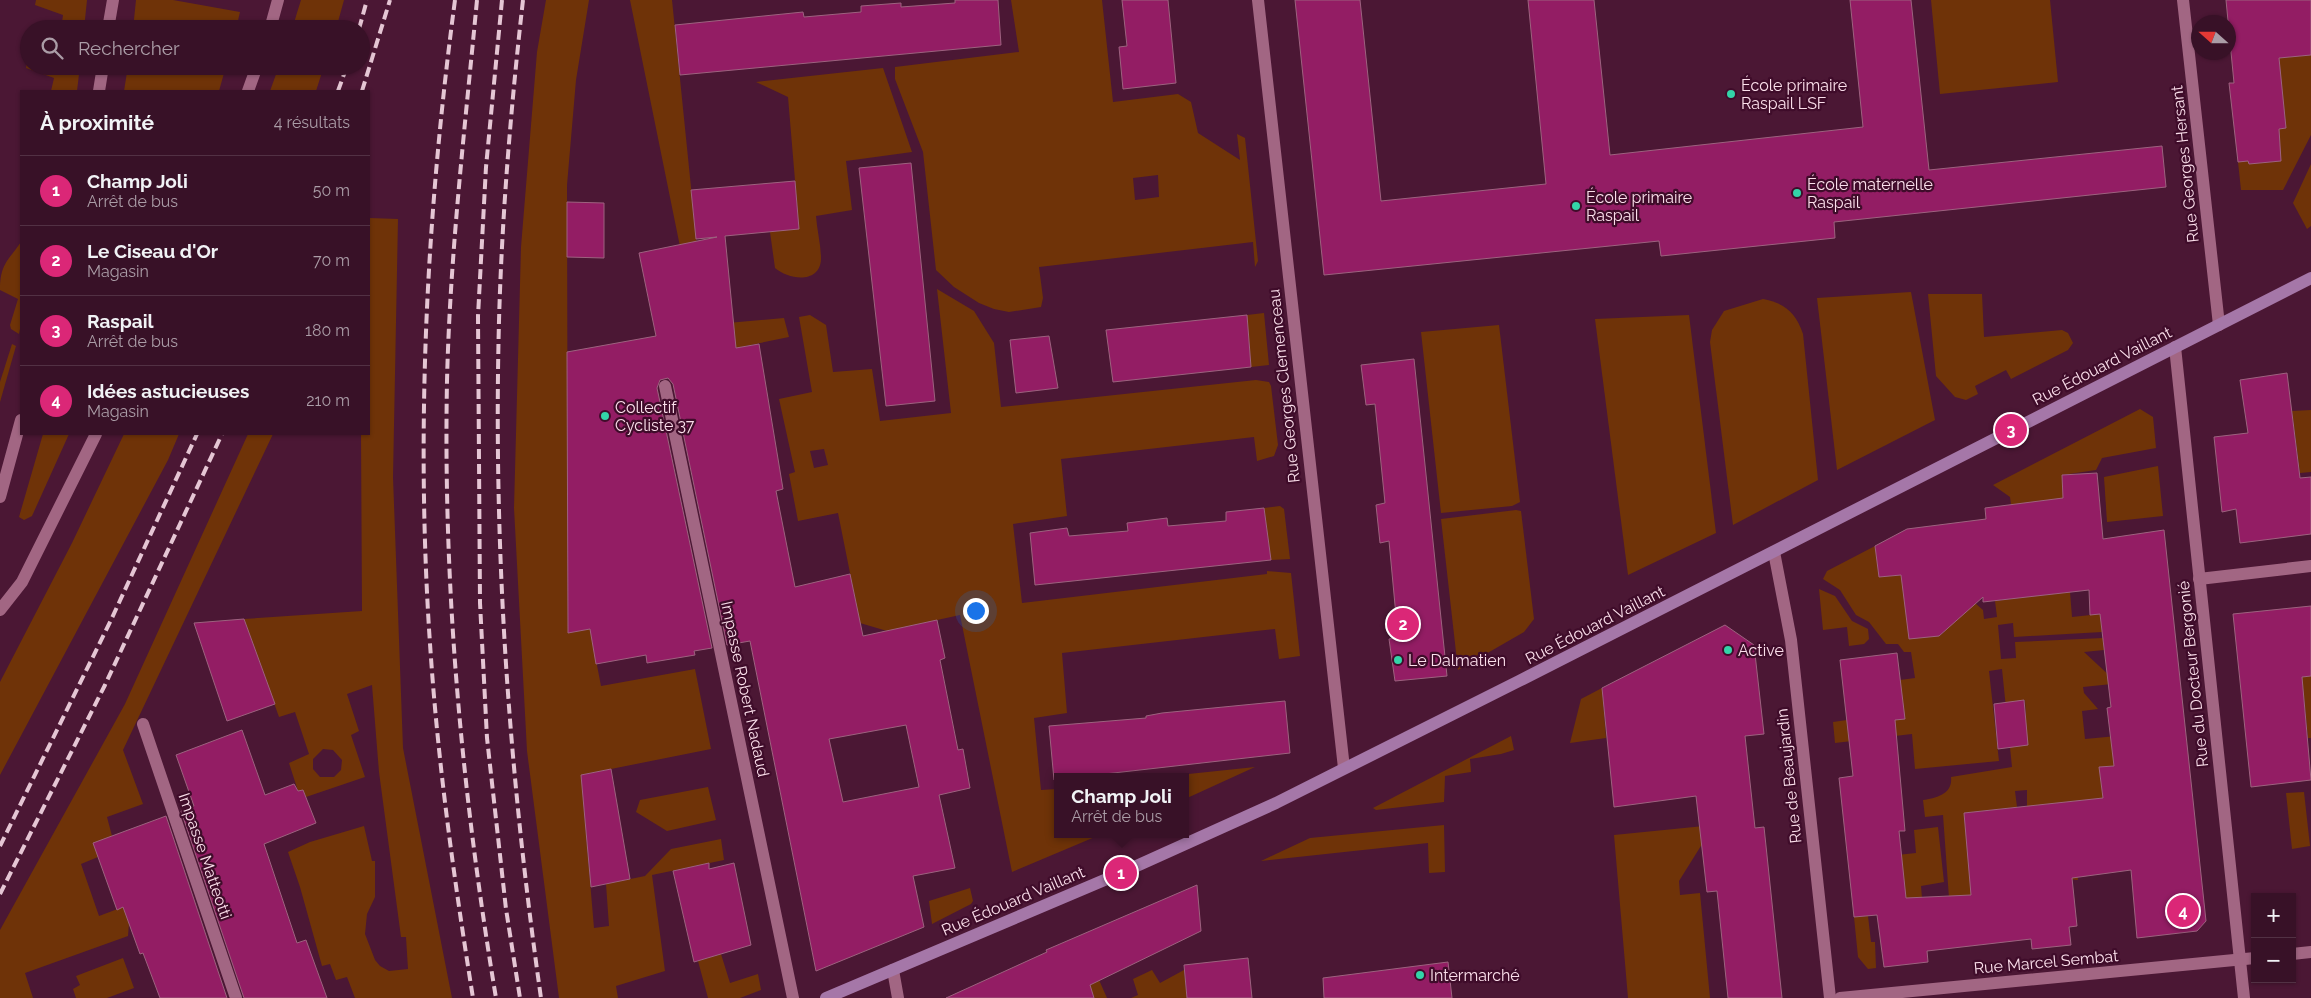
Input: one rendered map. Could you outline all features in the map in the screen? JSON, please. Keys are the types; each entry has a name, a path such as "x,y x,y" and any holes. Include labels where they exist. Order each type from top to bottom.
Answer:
{"main road":[{"name":"Rue Édouard Vaillant","path":"826,998 1121,873 1276,802 1774,552 2311,278"}],"street":[{"path":"110,20 113,0"},
{"path":"272,20 278,0"},
{"name":"Rue Georges Clemenceau","path":"1258,0 1344,768"},
{"name":"Rue Georges Hersant","path":"2183,0 2219,325"},
{"path":"99,90 102,75"},
{"path":"248,90 254,75"},
{"name":"Rue du Docteur Bergonié","path":"2175,347 2244,998"},
{"name":"Impasse Robert Nadaud","path":"665,386 793,998"},
{"path":"0,497 20,424"},
{"path":"0,610 22,582 96,435"},
{"name":"Rue de Beaujardin","path":"1774,552 1791,640 1830,998"},
{"path":"2199,579 2311,566"},
{"name":"Impasse Matteotti","path":"143,724 236,998"},
{"path":"2296,954 2311,952"},
{"name":"Rue Marcel Sembat","path":"1840,998 2251,959"},
{"path":"893,970 898,998"}],"shaded area":[{"path":"36,0 87,0 85,20 62,20 63,15 35,5"},
{"path":"136,0 173,0 240,12 238,20 134,20"},
{"path":"301,0 344,0 338,20 295,20"},
{"path":"546,0 589,0 576,80 567,185 568,633 590,629 601,686 695,669 711,749 581,775 594,928 609,926 606,884 645,876 671,849 721,839 724,860 652,875 665,971 616,986 618,998 559,998 527,751 514,508 521,247 537,52"},
{"path":"630,0 672,0 705,325 784,318 789,337 702,355"},
{"path":"1011,0 1102,0 1113,102 1178,94 1191,102 1198,133 1240,160 1237,134 1245,138 1258,261 1255,267 1253,242 1039,267 1043,298 1041,307 1009,312 979,303 954,287 936,270 923,152 895,79 895,67 1019,52","holes":["1158,175 1159,197 1135,200 1133,178"]},
{"path":"1931,0 2050,0 2058,82 1940,94"},
{"path":"2311,55 2311,135 2283,190 2241,190 2238,162 2248,161 2250,164 2281,161 2279,129 2286,128 2279,58"},
{"path":"883,68 912,152 846,161 852,210 816,216 821,254 819,267 815,273 803,277 795,277 781,272 775,268 770,232 799,228 788,97 756,82"},
{"path":"46,75 79,75 77,90 51,90 54,78"},
{"path":"127,75 223,75 219,90 124,90"},
{"path":"276,75 321,75 316,90 270,90"},
{"path":"2311,164 2311,226 2307,229 2293,203"},
{"path":"370,218 398,219 393,477 403,748 452,998 355,998 347,977 336,980 330,964 322,966 288,852 310,842 364,826 372,861 375,861 375,897 367,914 365,934 375,960 380,966 389,971 408,969 406,937 401,937 379,772 372,685 347,694 359,731 351,735 365,777 306,797 303,790 298,791 289,763 309,754 295,712 279,717 244,619 362,611 361,435 370,435","holes":["323,749 333,750 342,760 341,770 334,777 320,777 313,769 313,759"]},
{"path":"20,243 19,334 11,329 10,325 18,299 0,290 1,274"},
{"path":"937,289 974,311 994,343 1001,407 1256,380 1269,382 1278,445 1274,456 1257,461 1254,437 1061,459 1067,516 1013,524 1022,603 1267,574 1267,571 1291,573 1300,656 1279,659 1275,629 1062,653 1067,713 1034,718 1041,790 1054,789 1054,838 1093,838 1012,872 960,615 887,631 860,623 838,513 798,521 789,474 795,472 779,399 812,392 799,317 810,315 826,325 833,372 872,369 880,421 951,413","holes":["824,449 828,465 814,468 810,451"]},
{"path":"1911,292 1935,420 1837,470 1817,298"},
{"path":"1928,294 1982,294 1984,337 2062,330 2068,333 2073,343 2068,350 2011,379 2006,370 1975,386 1978,394 1966,400 1955,397 1936,376"},
{"path":"1763,299 1778,303 1789,310 1797,320 1803,334 1818,480 1733,525 1710,342 1712,330 1724,311"},
{"path":"1264,313 1269,365 1251,367 1247,315"},
{"path":"1689,315 1716,533 1628,575 1595,319"},
{"path":"1499,325 1520,502 1512,506 1441,513 1421,332"},
{"path":"12,344 16,346 0,402 0,382"},
{"path":"2140,409 2153,417 2156,448 2102,458 2096,470 2062,475 2069,536 2014,526 2010,497 1993,485"},
{"path":"2311,410 2311,472 2300,473 2292,411"},
{"path":"43,435 69,435 32,516 24,520 19,517"},
{"path":"124,435 179,435 168,460 0,775 0,682 72,543"},
{"path":"248,435 273,435 123,750 143,804 107,817 112,836 98,857 81,864 99,916 123,907 129,923 128,936 25,973 33,998 0,998 0,930 125,704"},
{"path":"2158,466 2163,516 2107,522 2104,477"},
{"path":"1280,506 1284,509 1290,559 1271,560 1264,508"},
{"path":"1521,511 1534,619 1524,632 1458,670 1441,519"},
{"path":"1875,546 1879,577 1901,575 1923,634 1928,637 1939,636 1944,632 1967,596 1983,610 1984,619 1997,617 1995,601 2070,592 2072,617 2100,614 2102,632 2014,637 2013,623 1998,625 2001,659 2016,658 2015,642 2103,638 2104,650 2084,652 2112,678 2112,684 2083,687 2084,693 2098,709 2082,711 2085,739 2117,736 2132,765 2099,767 2103,798 2070,802 2078,880 2068,879 2027,806 2027,790 2015,791 2017,807 1964,813 1972,896 1949,898 1943,815 1925,817 1923,800 1943,794 1951,783 1951,777 2012,767 2002,669 1989,671 1999,761 1915,769 1912,734 1835,743 1833,722 1847,720 1900,680 1915,678 1911,652 1904,652 1898,644 1886,644 1869,622 1856,615 1840,590 1823,579 1827,571","holes":["2025,700 2026,716 2015,717 2013,702"]},
{"path":"1819,589 1835,596 1852,621 1868,629 1869,639 1864,644 1849,646 1847,627 1823,630"},
{"path":"2311,676 2311,738 2308,738 2302,677"},
{"path":"1602,688 1606,738 1570,743 1581,699"},
{"path":"1511,736 1514,750 1470,759 1471,772 1445,776 1444,802 1376,810 1373,808"},
{"path":"1255,767 1189,797 1189,774"},
{"path":"708,787 716,820 667,831 636,812 640,800"},
{"path":"2304,792 2310,846 2292,849 2286,793"},
{"path":"1444,825 1445,872 1429,873 1428,843 1261,861 1310,838"},
{"path":"1714,825 1679,881 1680,895 1700,893 1710,998 1628,998 1614,835"},
{"path":"1938,827 1944,882 1921,886 1922,898 1897,899 1878,857 1916,853 1914,830"},
{"path":"970,888 973,901 971,904 932,924 929,901"},
{"path":"1868,916 1871,942 1875,942 1876,968 1868,969 1858,957 1854,917"},
{"path":"1080,937 1107,998 1094,998 1083,965"},
{"path":"721,954 730,983 758,974 761,990 740,998 708,998 698,961"},
{"path":"123,958 134,988 107,998 76,998 73,989 80,985 76,976"},
{"path":"1152,970 1160,983 1184,970 1187,998 1131,998 1138,995 1133,979"}],"building":[{"path":"955,0 998,0 1001,45 680,75 675,25 803,12 804,17 861,12 861,6 901,3 901,7 955,3"},
{"path":"1122,0 1168,0 1176,83 1123,89 1119,47 1127,46"},
{"path":"1295,0 1360,0 1381,201 1546,184 1528,0 1594,0 1610,155 1863,127 1850,0 1911,0 1929,170 2162,146 2166,187 1834,222 1835,238 1661,256 1659,241 1324,275"},
{"path":"2226,0 2311,0 2311,55 2279,58 2286,128 2279,129 2281,161 2249,164 2248,161 2238,162 2229,83 2234,83 2232,60 2236,60 2236,15 2227,15"},
{"path":"911,163 935,401 886,406 859,168"},
{"path":"795,181 799,229 725,236 736,348 759,344 783,489 776,491 795,587 850,574 863,636 937,620 945,658 940,660 958,750 963,749 970,788 939,795 955,868 913,876 924,927 816,971 750,641 727,645 673,384 668,378 660,380 657,388 712,648 694,651 695,655 647,663 646,655 596,664 590,629 568,633 567,352 656,336 639,253 717,237 696,239 691,190","holes":["906,725 919,787 843,802 829,739"]},
{"path":"567,202 604,203 604,258 567,257"},
{"path":"1247,315 1251,367 1113,382 1106,330"},
{"path":"1049,336 1058,388 1016,393 1010,340"},
{"path":"1414,359 1447,676 1395,681 1389,639 1398,637 1389,541 1380,543 1376,505 1385,503 1375,404 1366,405 1361,365"},
{"path":"2287,373 2300,478 2311,477 2311,534 2240,543 2236,509 2222,512 2214,437 2248,433 2240,380"},
{"path":"2097,473 2103,539 2164,530 2206,921 2197,931 2137,938 2131,870 2072,878 2077,926 2069,927 2071,945 2032,949 2031,939 1927,951 1928,962 1884,967 1877,915 1854,917 1839,778 1853,776 1840,660 1897,653 1905,719 1895,720 1905,831 1899,831 1906,898 1971,895 1964,813 2103,798 2099,767 2114,766 2107,708 2111,707 2100,614 2090,615 2089,590 1983,602 1983,597 1939,636 1909,639 1901,575 1879,577 1875,546 1907,529 1986,519 1985,508 2063,498 2062,475"},
{"path":"1264,508 1271,560 1035,585 1030,533 1067,528 1069,536 1128,531 1127,523 1167,518 1168,526 1226,521 1226,512"},
{"path":"2311,606 2311,676 2302,677 2311,780 2251,787 2233,614"},
{"path":"244,619 275,704 227,721 194,623"},
{"path":"1725,625 1754,645 1764,734 1745,736 1755,828 1764,827 1782,998 1728,998 1717,891 1707,892 1696,796 1614,807 1602,688"},
{"path":"2024,700 2028,745 1998,749 1994,704"},
{"path":"1285,701 1290,753 1113,773 1054,773 1054,780 1049,726 1146,718 1146,716"},
{"path":"242,730 265,795 294,784 298,791 303,790 316,823 264,844 297,943 306,940 327,998 244,998 181,811 194,806 176,755"},
{"path":"611,769 630,879 591,887 581,775"},
{"path":"166,816 227,998 160,998 143,953 140,954 123,907 117,910 93,843"},
{"path":"709,863 709,869 734,863 751,945 694,962 673,871"},
{"path":"1197,885 1201,931 1090,985 1094,998 946,998 1047,952 1046,950"},
{"path":"1248,958 1252,998 1187,998 1184,965"},
{"name":"Intermarché","path":"1448,962 1452,998 1324,998 1323,978"}],"railway":[{"path":"361,20 367,0"},
{"path":"370,65 390,0"},
{"path":"455,0 445,82 430,246 424,411 424,494 426,576 438,743 454,871 473,998"},
{"path":"477,0 451,286 447,381 448,536 457,691 464,768 473,845 496,998"},
{"path":"502,0 486,167 478,316 480,603 487,738 506,909 520,998"},
{"path":"523,0 511,120 502,241 499,321 499,491 501,575 512,745 520,830 541,998"},
{"path":"338,90 344,75"},
{"path":"362,90 367,75"},
{"path":"0,846 111,620 197,435"},
{"path":"0,894 105,685 222,435"}],"place":[{"name":"École primaire Raspail LSF","path":"1731,94"},
{"name":"École maternelle Raspail","path":"1797,193"},
{"name":"École primaire Raspail","path":"1576,206"},
{"name":"Collectif Cycliste 37","path":"605,416"},
{"name":"Raspail","path":"2011,430"},
{"name":"Le Ciseau d'Or","path":"1403,624"},
{"name":"Active","path":"1728,650"},
{"name":"Le Dalmatien","path":"1398,660"},
{"name":"Champ Joli","path":"1121,873"},
{"name":"Idées astucieuses","path":"2183,911"},
{"name":"Intermarché","path":"1420,975"}]}
